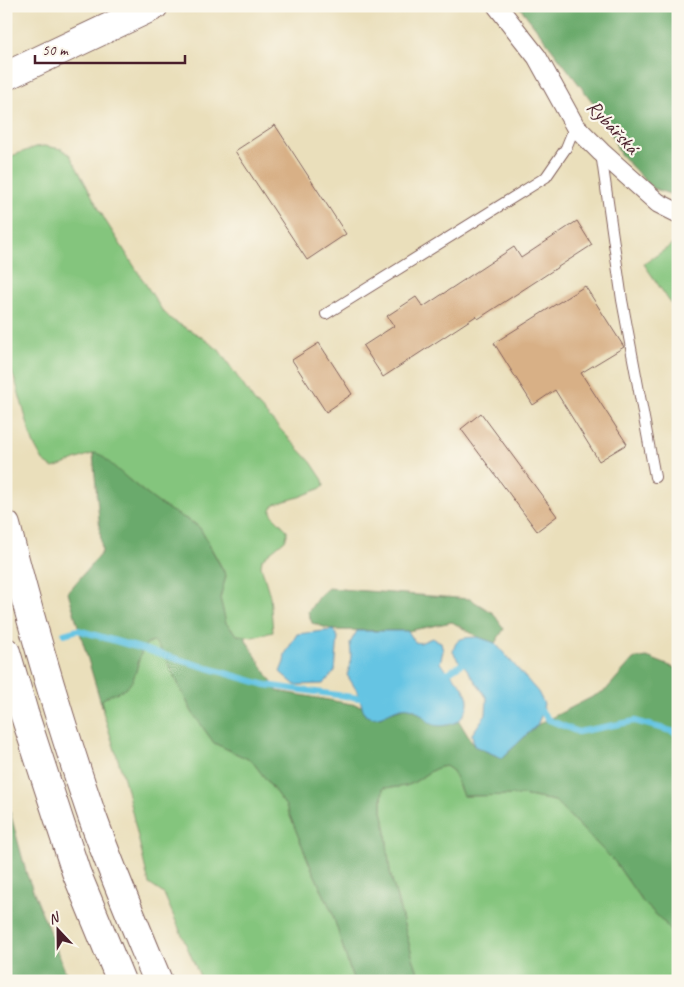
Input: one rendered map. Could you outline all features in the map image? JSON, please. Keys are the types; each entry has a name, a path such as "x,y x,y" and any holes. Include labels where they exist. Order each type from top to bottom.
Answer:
{"main road":[{"path":"6,76 154,6"},
{"path":"6,525 39,649 71,752 125,903 158,981"},
{"path":"6,652 76,872 121,981"}],"street":[{"name":"Rybářská","path":"497,6 537,57 575,126 658,203 678,213"}],"lane":[{"path":"326,314 546,177 566,148 575,126"},
{"path":"601,152 622,300 655,477"}],"green space":[{"path":"519,6 678,6 678,197 652,188 620,154 604,117"},
{"path":"44,146 62,149 70,155 105,220 162,310 172,320 200,336 219,350 254,401 311,462 323,480 324,486 319,489 275,504 271,509 274,517 287,530 285,540 262,559 261,566 270,596 273,632 253,637 237,635 226,623 220,598 226,575 200,528 194,523 163,507 95,453 53,468 43,461 33,443 16,383 6,358 6,158"},
{"path":"673,244 678,251 678,314 644,264"},
{"path":"93,454 101,455 131,482 155,500 200,528 226,576 220,598 226,623 237,635 246,636 246,640 277,691 363,706 365,715 380,717 406,707 447,725 459,721 474,746 502,758 537,725 606,690 633,659 647,657 678,669 678,943 664,922 642,901 615,862 555,801 522,795 463,796 453,771 446,766 431,771 408,785 383,788 382,796 382,811 390,872 412,955 421,981 354,981 332,912 286,806 252,761 214,743 192,712 163,653 155,642 147,643 129,685 102,700 103,710 68,592 102,552"},
{"path":"328,588 470,599 493,613 504,629 495,643 478,637 452,622 408,631 333,630 312,623 308,612 319,596"},
{"path":"155,642 163,653 192,712 214,743 252,761 286,806 332,912 354,981 202,981 164,894 149,884 125,782 103,712 102,700 129,685 147,643"},
{"path":"446,766 453,771 463,796 522,795 555,801 615,862 642,901 664,922 678,943 678,981 421,981 412,955 390,872 382,811 383,788 408,785 435,769"},
{"path":"6,797 27,875 69,981 6,981"}],"water":[{"path":"333,630 338,637 335,671 323,684 295,685 280,672 285,654 297,634"},
{"path":"357,631 408,631 415,642 420,643 432,638 441,642 443,651 440,663 462,686 468,699 467,707 461,718 451,724 437,726 409,708 398,709 376,717 365,715 357,691 347,675 350,666 350,643"},
{"path":"478,637 495,643 538,692 544,704 537,725 502,758 474,746 472,734 486,714 487,698 453,652 459,640"}],"building":[{"path":"275,125 346,234 307,260 235,151"},
{"path":"577,221 592,245 478,319 476,316 383,377 363,346 394,326 387,316 416,297 423,307 514,247 521,258"},
{"path":"585,286 624,347 581,373 627,444 599,461 555,390 533,405 494,343"},
{"path":"319,343 352,394 326,412 292,360"},
{"path":"481,413 557,516 537,531 461,429"}],"waterway":[{"path":"64,634 78,630 266,685 366,699"},
{"path":"443,676 468,660"},
{"path":"537,706 549,720 578,732 635,721 678,733"}]}
